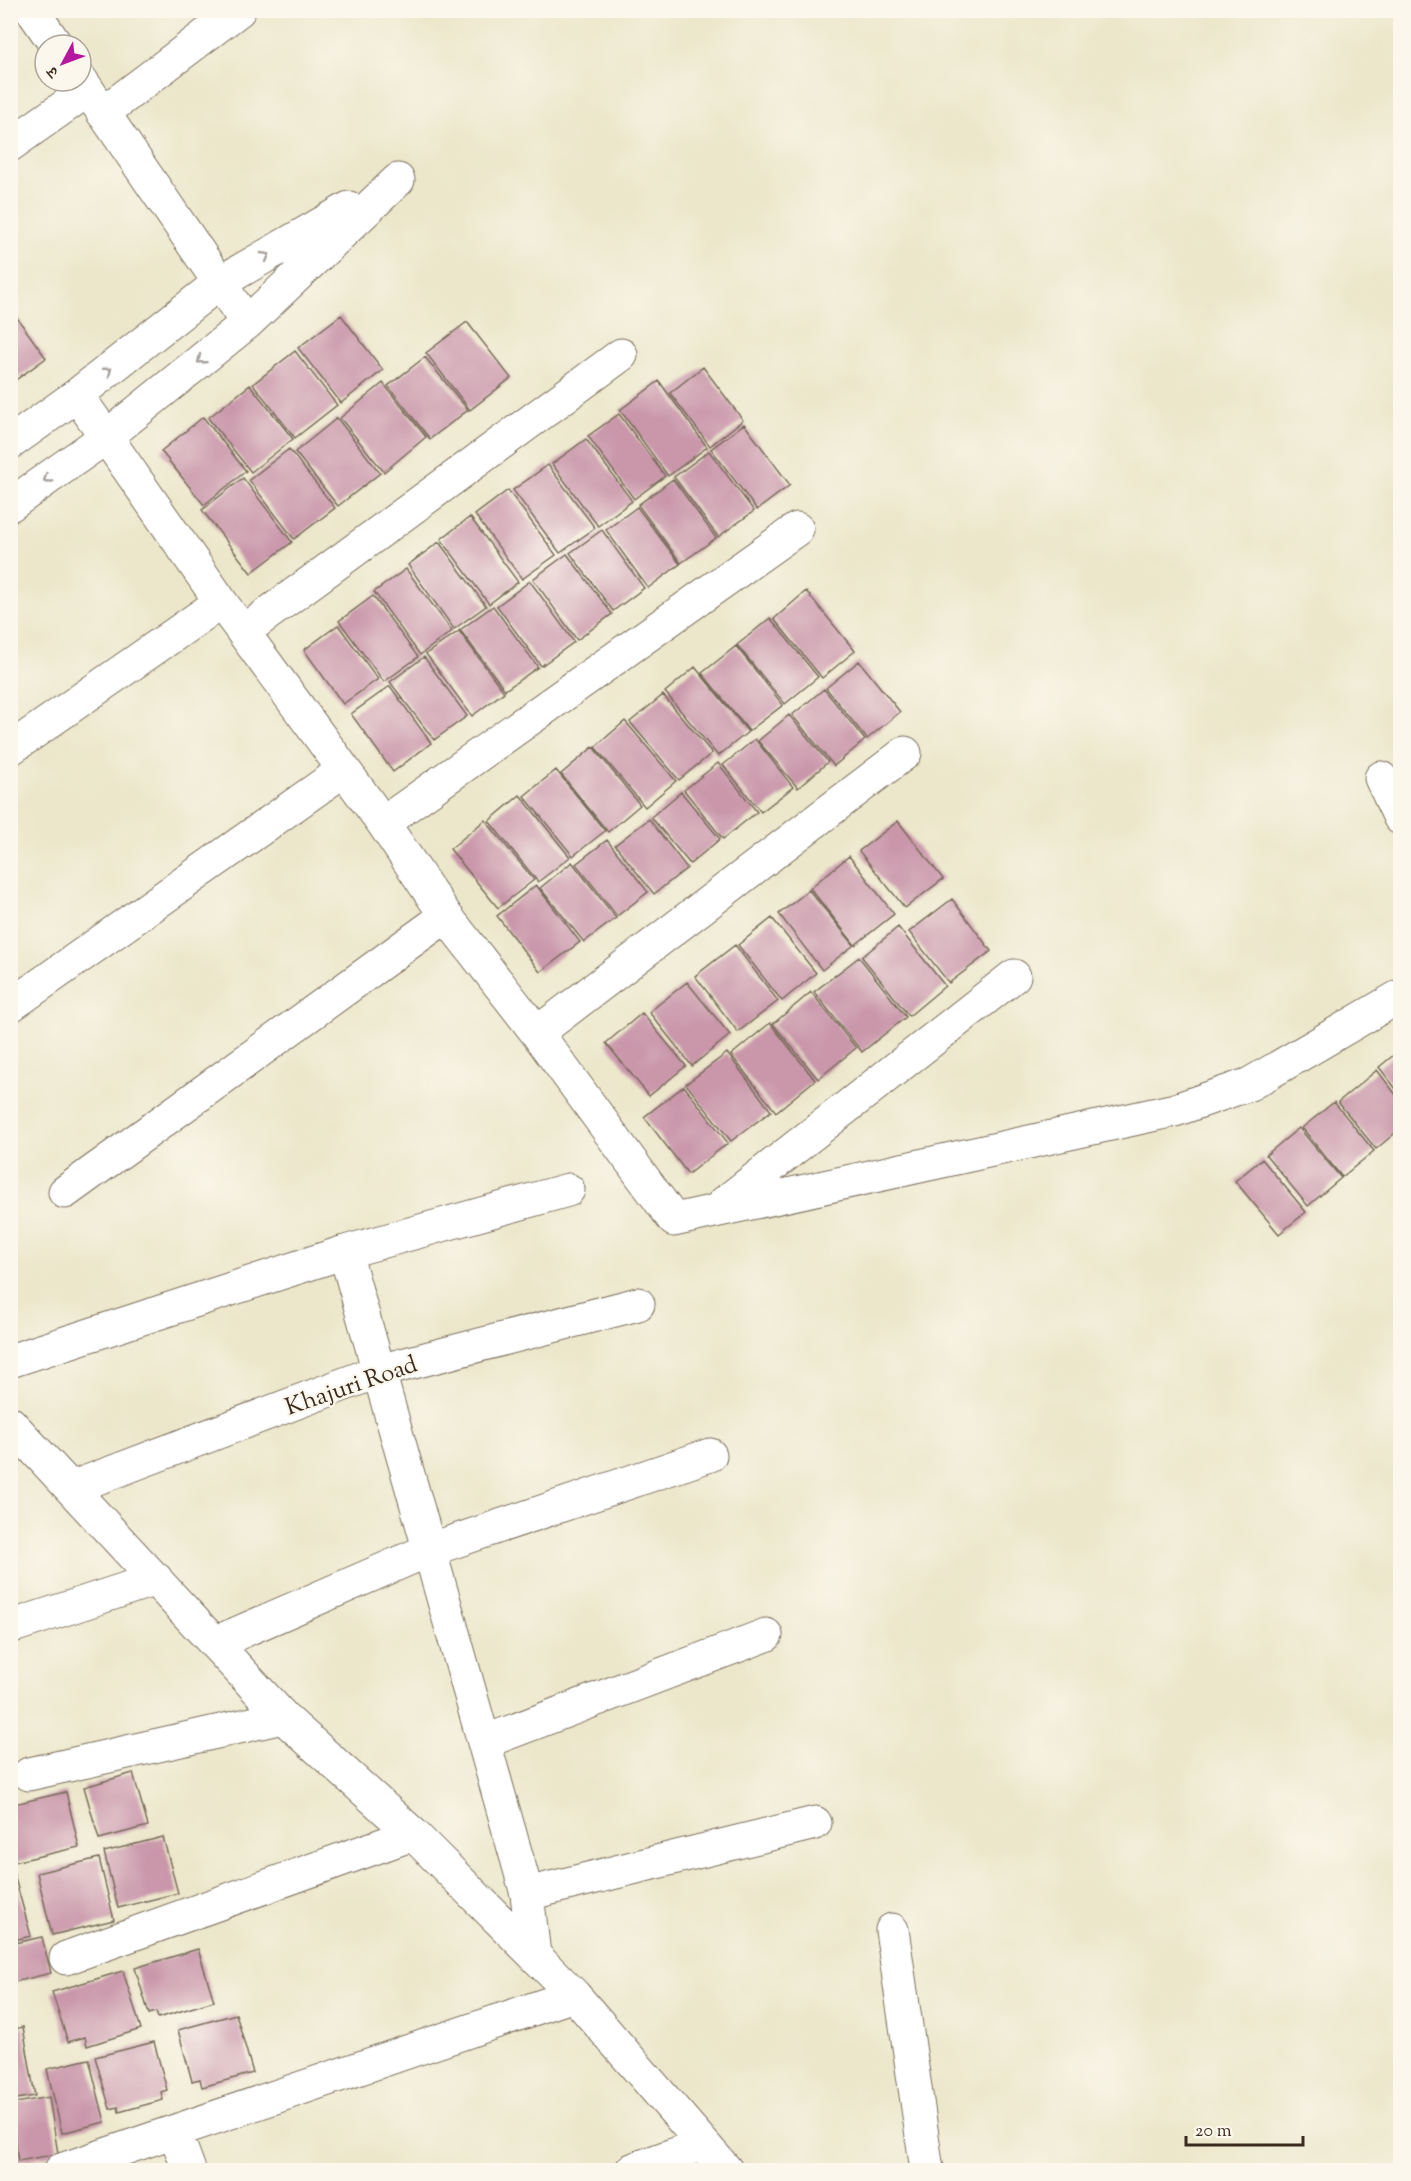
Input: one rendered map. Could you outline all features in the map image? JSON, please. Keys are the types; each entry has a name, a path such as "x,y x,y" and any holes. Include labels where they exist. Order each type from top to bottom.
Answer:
{"street":[{"path":"32,10 48,33"},
{"path":"10,145 90,94 240,10"},
{"path":"90,94 247,323"},
{"path":"10,443 77,395 219,283 398,180 247,323 106,437 10,505"},
{"path":"243,632 621,355"},
{"path":"77,395 221,602 383,823 446,916 537,1033 674,1220 1175,1110 1250,1084 1401,996"},
{"path":"383,823 797,529"},
{"path":"10,749 221,602"},
{"path":"537,1033 905,753"},
{"path":"10,1006 344,770"},
{"path":"1381,778 1401,818"},
{"path":"65,1192 446,916"},
{"path":"715,1210 1014,976"},
{"path":"10,1361 345,1252 568,1190"},
{"path":"345,1252 527,1894 534,1955"},
{"name":"Khajuri Road","path":"71,1488 379,1371 638,1304"},
{"path":"10,1423 283,1717 413,1834 574,1995 726,2170"},
{"path":"215,1643 429,1550 710,1455"},
{"path":"10,1627 156,1579"},
{"path":"484,1742 766,1635"},
{"path":"29,1774 283,1717"},
{"path":"527,1894 814,1823"},
{"path":"66,1958 413,1834"},
{"path":"892,1930 927,2170"},
{"path":"61,2170 574,1995"},
{"path":"175,2132 189,2170"},
{"path":"632,2170 703,2144"}],"building":[{"path":"10,308 46,358 10,384"},
{"path":"341,315 383,370 341,403 298,348"},
{"path":"467,322 511,378 470,410 426,353"},
{"path":"295,351 337,405 295,438 253,384"},
{"path":"425,357 468,410 430,439 388,386"},
{"path":"703,367 743,420 710,446 670,393"},
{"path":"659,381 707,447 668,476 620,410"},
{"path":"383,383 426,437 384,472 340,418"},
{"path":"250,385 293,439 251,472 208,418"},
{"path":"619,414 665,476 634,499 588,436"},
{"path":"203,417 246,471 204,505 161,451"},
{"path":"337,418 380,473 338,506 295,452"},
{"path":"744,424 790,485 757,510 711,449"},
{"path":"586,439 632,501 598,526 552,464"},
{"path":"289,449 335,508 294,539 249,480"},
{"path":"709,451 754,511 718,537 674,477"},
{"path":"548,465 595,528 560,553 513,490"},
{"path":"243,478 292,542 251,573 202,510"},
{"path":"673,479 716,538 681,563 638,505"},
{"path":"508,490 556,555 522,579 475,515"},
{"path":"637,507 680,564 648,588 606,530"},
{"path":"470,517 518,582 489,604 441,539"},
{"path":"602,530 644,588 613,611 570,553"},
{"path":"439,542 486,606 454,629 408,565"},
{"path":"567,554 612,614 577,640 533,579"},
{"path":"406,569 452,631 420,655 374,592"},
{"path":"530,581 574,642 541,666 497,606"},
{"path":"806,591 855,651 822,678 774,619"},
{"path":"373,596 418,657 384,682 339,621"},
{"path":"493,606 538,667 505,690 460,630"},
{"path":"770,618 818,677 785,704 737,645"},
{"path":"338,625 378,679 343,704 304,650"},
{"path":"459,631 504,692 472,716 426,654"},
{"path":"736,646 783,705 749,731 702,673"},
{"path":"424,657 467,716 434,740 390,682"},
{"path":"859,661 900,712 867,739 826,688"},
{"path":"695,667 748,732 718,756 665,692"},
{"path":"390,686 431,743 393,772 351,714"},
{"path":"824,689 865,740 834,766 792,715"},
{"path":"663,695 712,753 679,780 630,722"},
{"path":"789,715 828,762 798,788 758,741"},
{"path":"625,721 676,781 645,807 595,747"},
{"path":"755,739 793,787 761,812 723,765"},
{"path":"593,747 640,805 608,832 561,774"},
{"path":"718,763 757,812 723,839 684,790"},
{"path":"556,770 605,831 573,856 524,796"},
{"path":"681,792 720,839 690,864 651,817"},
{"path":"520,795 570,857 538,882 489,821"},
{"path":"649,819 687,868 654,894 615,845"},
{"path":"485,820 534,880 498,908 450,849"},
{"path":"898,821 943,879 905,908 859,851"},
{"path":"607,840 648,892 617,916 576,864"},
{"path":"849,856 894,914 855,945 810,888"},
{"path":"572,862 616,918 584,942 540,888"},
{"path":"536,885 580,942 540,972 497,916"},
{"path":"809,890 854,945 822,970 779,914"},
{"path":"952,899 991,951 949,983 909,932"},
{"path":"772,918 816,973 782,1001 738,945"},
{"path":"898,927 945,986 909,1016 862,957"},
{"path":"735,945 778,1001 738,1032 695,976"},
{"path":"859,957 906,1017 862,1052 814,992"},
{"path":"687,982 730,1035 692,1066 649,1012"},
{"path":"811,992 856,1048 818,1079 773,1024"},
{"path":"642,1013 686,1066 649,1096 606,1043"},
{"path":"770,1023 815,1080 776,1112 731,1055"},
{"path":"1400,1050 1400,1094 1379,1067"},
{"path":"727,1053 771,1111 731,1141 686,1084"},
{"path":"1377,1070 1400,1100 1400,1129 1376,1149 1338,1102"},
{"path":"684,1086 728,1143 688,1174 644,1117"},
{"path":"1334,1102 1374,1151 1342,1177 1302,1128"},
{"path":"1299,1128 1341,1178 1308,1206 1266,1155"},
{"path":"1262,1159 1306,1212 1279,1234 1235,1181"},
{"path":"133,1773 148,1826 99,1839 84,1787"},
{"path":"66,1792 79,1847 14,1862 10,1846 10,1805"},
{"path":"163,1837 178,1893 118,1908 104,1852"},
{"path":"99,1858 114,1920 52,1935 37,1873"},
{"path":"10,1860 31,1936 10,1941"},
{"path":"42,1937 51,1973 10,1983 10,1944"},
{"path":"198,1949 214,2001 158,2018 156,2012 149,2014 135,1968"},
{"path":"123,1971 141,2029 87,2046 85,2037 68,2042 52,1992"},
{"path":"236,2014 253,2073 202,2087 200,2079 192,2081 178,2030"},
{"path":"23,2027 35,2096 10,2100 10,2030"},
{"path":"154,2042 167,2090 161,2092 163,2100 119,2112 118,2107 110,2109 95,2057"},
{"path":"89,2059 105,2122 62,2133 47,2069"},
{"path":"49,2097 58,2154 18,2161 10,2104"}]}
